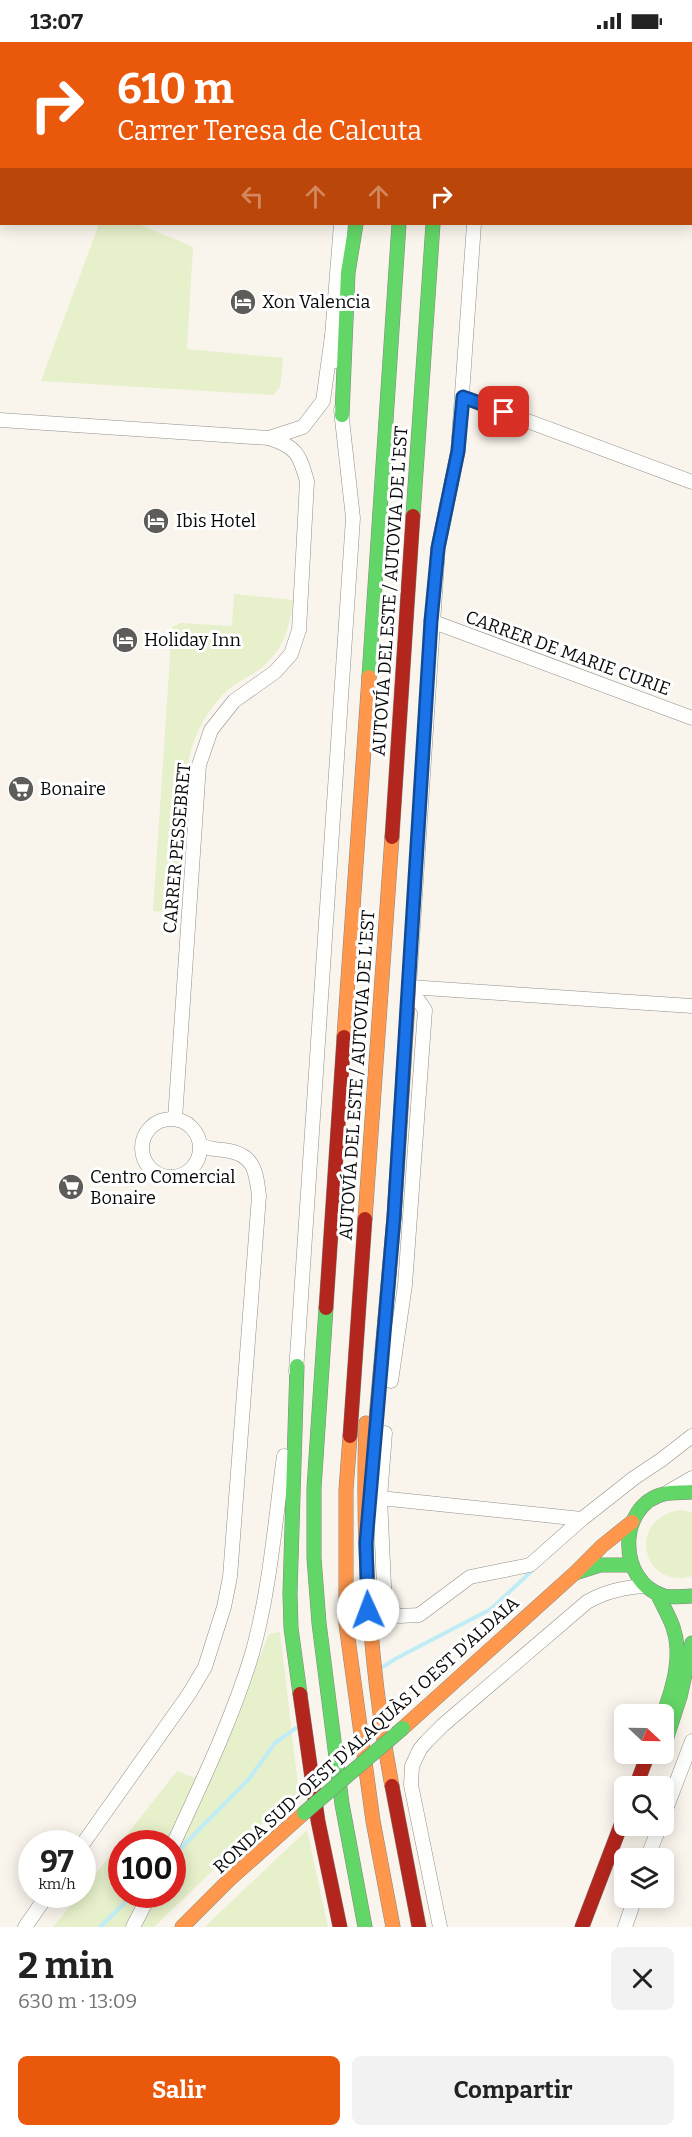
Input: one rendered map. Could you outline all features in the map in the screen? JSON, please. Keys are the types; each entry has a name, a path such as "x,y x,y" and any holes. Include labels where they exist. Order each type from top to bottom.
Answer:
{"main road":[{"path":"342,415 348,273 356,225"},
{"name":"AUTOVÍA DEL ESTE / AUTOVIA DE L'EST","path":"365,1927 342,1804 319,1623 314,1558 314,1500 399,225"},
{"name":"AUTOVÍA DEL ESTE / AUTOVIA DE L'EST","path":"393,1927 373,1821 346,1623 346,1490 433,225"},
{"path":"382,983 386,1029 386,1071 366,1424 368,1610 388,1764 420,1927"},
{"path":"366,1543 394,1217 409,987"},
{"path":"297,1366 290,1593 291,1628 318,1821 340,1927"},
{"path":"668,1492 692,1492"},
{"name":"RONDA SUD-OEST D'ALAQUÀS I OEST D'ALDAIA","path":"182,1927 230,1879 403,1728 602,1546 632,1522 641,1508 653,1498 668,1492"},
{"path":"632,1522 627,1536 627,1551 631,1565 637,1576 652,1590 673,1629 676,1644 675,1675 666,1704"},
{"name":"RONDA SUD-OEST D'ALAQUÀS I OEST D'ALDAIA","path":"576,1572 600,1565 631,1565"},
{"path":"652,1590 670,1597 692,1596"},
{"path":"674,1721 688,1671 692,1643"},
{"path":"582,1927 617,1836"},
{"path":"595,1927 630,1836"},
{"path":"411,1883 422,1906 427,1927"}],"street":[{"path":"269,438 303,427 323,401 332,336 341,225"},
{"path":"474,225 458,451 438,548 431,621 409,987 425,1010 405,1285 386,1419 380,1498 385,1608 399,1616 419,1616 470,1577 530,1565 582,1519 692,1436"},
{"path":"180,1830 240,1688 261,1617 297,1366 353,518 332,336"},
{"path":"463,397 692,482"},
{"name":"CARRER PESSEBRET","path":"0,420 269,438 288,444 301,461 307,481 299,630 291,654 275,672 234,700 211,730 199,765 175,1119"},
{"name":"CARRER DE MARIE CURIE","path":"431,621 692,718"},
{"path":"409,987 692,1006"},
{"path":"175,1119 192,1127 201,1152 197,1163 191,1170 182,1176 172,1178 163,1176 148,1167 142,1153 145,1137 157,1123 175,1119"},
{"path":"94,1830 189,1694 205,1667 222,1616 230,1577 259,1196 257,1174 250,1161 235,1151 211,1149 200,1144"},
{"path":"668,1492 692,1478"},
{"path":"380,1498 582,1519"},
{"path":"440,1927 411,1785 412,1766 420,1749 442,1725 587,1602 605,1592 619,1588 652,1590"},
{"path":"674,1789 692,1742"},
{"path":"25,1927 38,1908"},
{"path":"133,1927 143,1908"},
{"path":"625,1927 632,1908"}],"green space":[{"path":"99,225 140,225 193,247 187,349 283,358 280,387 273,395 41,381"},
{"path":"234,594 293,600 290,620 275,654 261,668 222,695 209,711 199,729 189,758 177,913 153,911 172,627 181,623 232,626"},
{"path":"680,1510 692,1512 692,1576 675,1578 662,1573 652,1564 647,1552 647,1539 652,1526 663,1516"},
{"path":"280,1632 299,1794 255,1830 186,1896 186,1830 130,1830 177,1771 192,1777 214,1773 269,1634"},
{"path":"307,1830 328,1927 205,1927 211,1921"},
{"path":"108,1858 108,1908 174,1908 154,1927 53,1927 68,1908 96,1908 96,1874"}],"waterway":[{"path":"383,1667 491,1609 534,1569"},
{"path":"186,1843 248,1780 275,1743 296,1728"},
{"path":"100,1927 120,1908"}],"traffic: fast":[{"path":"342,415 348,273 356,225"},
{"path":"369,677 399,225"},
{"path":"413,516 433,225"},
{"path":"326,1308 314,1488 314,1558 319,1623 342,1804 365,1927"},
{"path":"297,1366 290,1593 291,1628 300,1694"},
{"path":"692,1492 664,1494 649,1501 638,1513 631,1527 629,1544 631,1560 638,1576 649,1588 664,1596 692,1596"},
{"path":"578,1572 600,1565 631,1565"},
{"path":"657,1593 673,1627 677,1649 676,1672 667,1704"},
{"path":"674,1715 692,1643"},
{"path":"304,1813 403,1728"}],"traffic: slow":[{"path":"344,1037 369,677"},
{"path":"365,1219 392,837"},
{"path":"374,1442 394,1217 409,987"},
{"path":"366,1423 365,1514 369,1605 378,1696 392,1786"},
{"path":"350,1436 346,1490 346,1624 373,1821 393,1927"},
{"path":"403,1728 602,1546 632,1522"},
{"path":"182,1927 230,1879 304,1813"}],"traffic: jam":[{"path":"392,837 413,516"},
{"path":"326,1308 344,1037"},
{"path":"350,1436 365,1219"},
{"path":"300,1694 318,1821 340,1927"},
{"path":"640,1776 644,1764"},
{"path":"392,1786 419,1927"},
{"path":"582,1927 617,1836"}],"place":[{"name":"Xon Valencia","path":"243,302"},
{"name":"Ibis Hotel","path":"156,521"},
{"name":"Holiday Inn","path":"125,640"},
{"name":"Bonaire","path":"21,789"},
{"name":"Centro Comercial Bonaire","path":"71,1187"}],"route":[{"path":"368,1610 366,1543 394,1217 438,548 458,451 463,397 504,412"}]}
